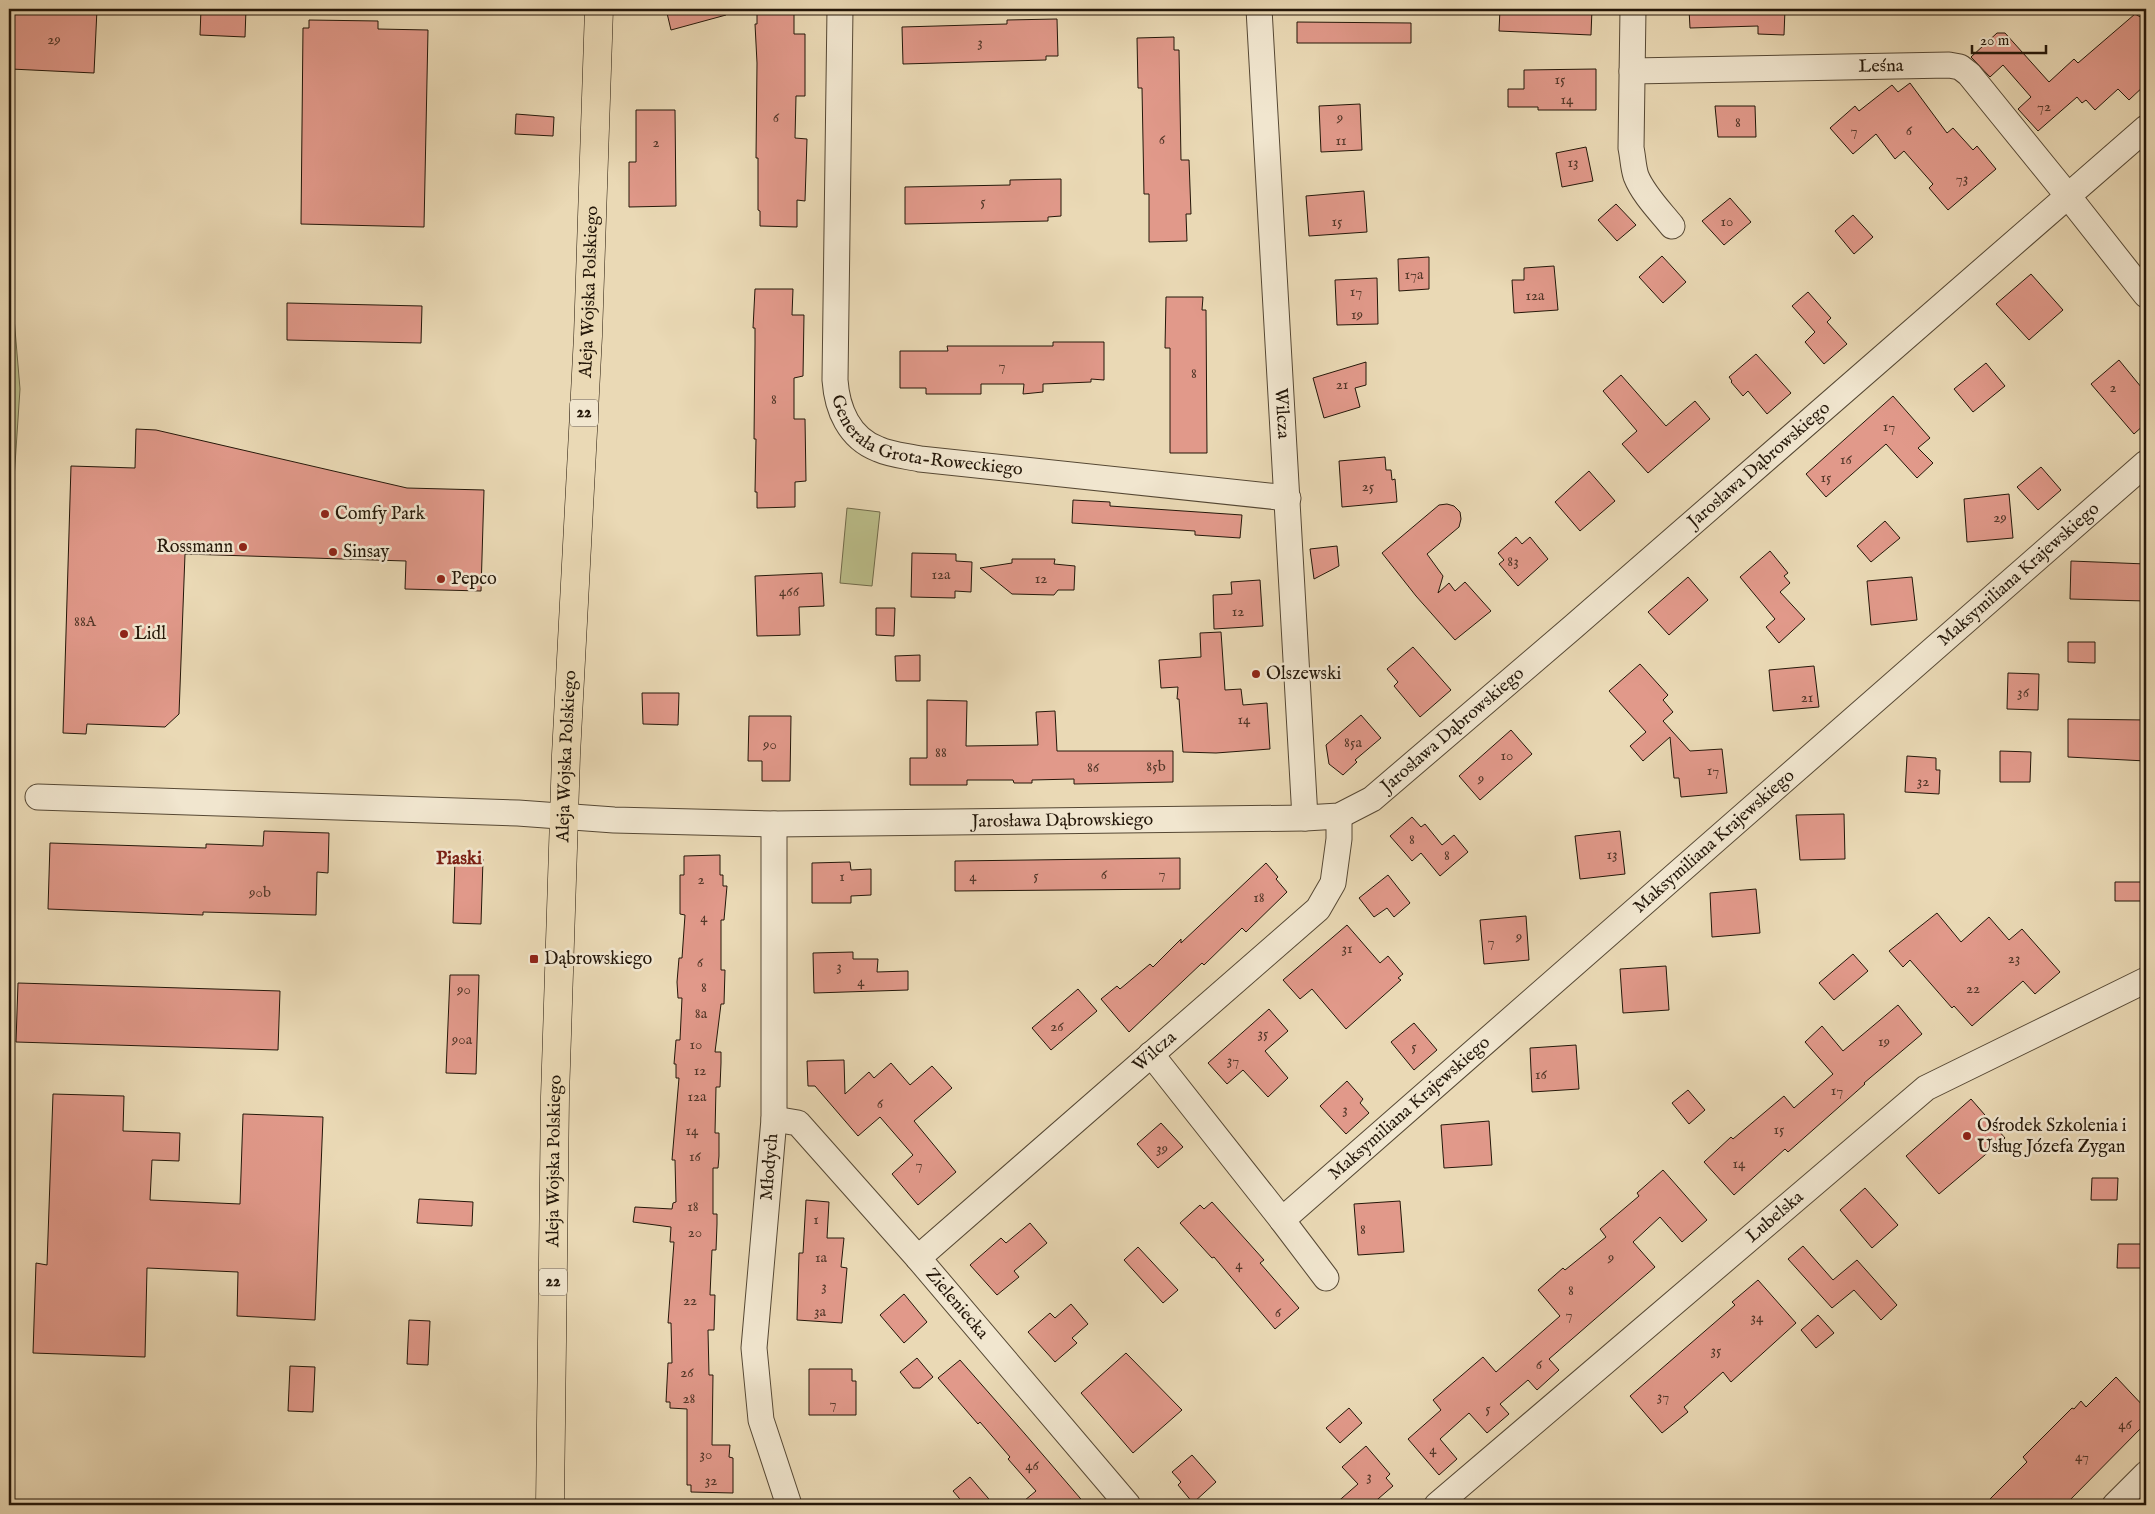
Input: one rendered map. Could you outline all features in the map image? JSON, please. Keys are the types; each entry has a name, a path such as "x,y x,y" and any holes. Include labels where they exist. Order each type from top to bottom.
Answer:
{"main road":[{"name":"Aleja Wojska Polskiego","path":"550,1505 555,1097 566,755 588,336 599,9"}],"street":[{"name":"Generała Grota-Roweckiego","path":"840,9 835,380 840,411 853,433 878,450 920,459 1288,498"},
{"name":"Wilcza","path":"1259,9 1305,818"},
{"path":"1633,9 1631,148 1637,178 1672,226"},
{"name":"Leśna","path":"1632,71 1949,65 1960,67 1969,74 2068,196"},
{"name":"Jarosława Dąbrowskiego","path":"38,797 518,813 614,820 774,824 1305,818 1339,816 1372,799 1580,621 2146,128"},
{"path":"2068,196 2146,295"},
{"name":"Maksymiliana Krajewskiego","path":"1282,1220 2146,463"},
{"name":"Wilcza","path":"918,1258 1318,910 1333,882 1339,840 1339,816"},
{"name":"Młodych","path":"774,824 774,1119 754,1348 761,1420 789,1505"},
{"name":"Lubelska","path":"1437,1505 1926,1088 2146,980"},
{"path":"1151,1054 1326,1278"},
{"name":"Zieleniecka","path":"774,1119 798,1123 918,1258 1128,1505"},
{"path":"2115,1505 2146,1474"}],"green space":[{"path":"9,258 20,389 9,555"},
{"path":"847,508 880,512 872,586 840,583"}],"building":[{"path":"13,9 97,9 94,73 11,69"},
{"path":"201,9 246,9 245,37 200,35"},
{"path":"666,9 725,9 726,15 671,30"},
{"path":"757,9 794,9 794,34 805,34 805,96 796,96 795,138 807,139 805,201 797,200 797,227 760,226 760,211 758,210 758,158 756,158 757,63 755,24 757,24"},
{"path":"1500,9 1592,9 1591,35 1499,31"},
{"path":"1689,9 1785,9 1784,35 1758,34 1758,26 1690,28"},
{"path":"2135,14 2146,20 2146,84 2129,100 2118,89 2095,110 2086,100 2082,103 2077,97 2038,131 2018,109 2031,97 2003,65 1990,77 1971,57 1997,33 2005,33 2049,82 2074,59 2078,63"},
{"path":"1057,19 1058,56 1046,56 1046,60 903,64 902,27 1007,24 1007,20"},
{"path":"309,20 378,21 378,29 428,30 424,227 301,224 303,28 309,28"},
{"path":"1297,22 1411,23 1411,43 1297,43"},
{"path":"1174,37 1174,50 1179,50 1181,160 1189,160 1191,214 1186,214 1187,241 1149,242 1149,194 1144,194 1142,88 1138,88 1137,38"},
{"path":"1596,69 1596,110 1538,110 1538,107 1508,107 1508,89 1524,89 1524,70"},
{"path":"1910,83 1947,133 1953,128 1973,150 1977,146 1996,169 1948,210 1929,188 1933,184 1904,151 1895,159 1876,134 1853,154 1830,128 1855,106 1859,111 1892,85 1898,92"},
{"path":"1360,104 1362,150 1321,152 1319,106"},
{"path":"1715,106 1755,106 1756,137 1718,137"},
{"path":"636,110 675,110 676,206 629,207 629,162 636,162"},
{"path":"516,114 554,117 553,136 515,134"},
{"path":"1586,147 1593,181 1562,187 1556,153"},
{"path":"1061,179 1061,216 1048,217 1048,221 905,224 905,187 1010,185 1010,180"},
{"path":"1364,191 1367,232 1309,236 1306,196"},
{"path":"1730,198 1751,222 1724,245 1702,221"},
{"path":"1616,204 1636,225 1617,241 1598,220"},
{"path":"1853,215 1873,237 1854,254 1835,231"},
{"path":"1662,256 1686,282 1663,303 1639,277"},
{"path":"1429,257 1429,289 1399,291 1398,259"},
{"path":"1554,266 1558,310 1514,313 1512,280 1524,280 1524,268"},
{"path":"2031,274 2063,310 2029,340 1996,304"},
{"path":"1377,278 1378,324 1337,325 1335,280"},
{"path":"755,289 793,289 792,315 804,315 803,376 794,378 794,419 805,419 806,481 795,482 795,507 757,508 757,492 755,492 756,439 754,439 755,328 753,328"},
{"path":"1808,292 1831,318 1827,322 1847,344 1824,364 1805,342 1815,332 1792,306"},
{"path":"1166,297 1203,297 1202,310 1206,310 1207,453 1170,453 1170,348 1165,348"},
{"path":"287,303 422,306 421,343 287,340"},
{"path":"1053,342 1104,342 1104,380 1091,379 1091,382 1043,384 1043,392 1023,394 1024,384 981,384 981,394 926,394 926,388 900,388 900,351 948,351 947,346 1053,346"},
{"path":"1756,354 1791,393 1767,414 1748,391 1743,396 1729,377"},
{"path":"2119,360 2146,393 2146,423 2134,434 2091,384"},
{"path":"1366,362 1366,385 1355,388 1360,407 1324,418 1313,378"},
{"path":"1986,363 2005,386 1973,412 1954,389"},
{"path":"1621,375 1666,426 1695,401 1710,419 1648,473 1622,444 1637,431 1603,391"},
{"path":"1893,396 1930,438 1918,448 1933,463 1917,478 1886,444 1826,497 1806,474"},
{"path":"136,429 156,430 407,488 484,490 481,591 405,589 406,561 185,554 179,714 165,727 87,724 86,734 63,733 71,466 135,468"},
{"path":"1385,457 1386,470 1391,470 1392,480 1395,479 1397,502 1342,507 1339,461"},
{"path":"2041,467 2061,490 2038,510 2017,487"},
{"path":"1589,471 1615,501 1580,531 1555,502"},
{"path":"2009,494 2013,538 1967,542 1964,499"},
{"path":"1073,500 1110,502 1110,506 1242,515 1240,538 1195,535 1195,531 1072,523"},
{"path":"1447,504 1454,506 1460,512 1461,519 1459,527 1427,554 1443,576 1438,593 1449,583 1455,591 1465,582 1491,611 1455,640 1416,596 1382,553 1439,505"},
{"path":"1885,521 1900,538 1871,562 1857,546"},
{"path":"1516,537 1522,544 1530,537 1548,559 1518,586 1499,564 1504,560 1498,553"},
{"path":"1337,546 1339,566 1314,579 1310,549"},
{"path":"1770,551 1788,573 1784,576 1790,583 1780,592 1805,619 1779,643 1766,627 1775,619 1740,577"},
{"path":"912,553 956,554 956,561 972,562 971,592 955,591 955,598 911,597"},
{"path":"1012,559 1055,559 1054,564 1075,566 1074,590 1058,590 1054,595 1012,594 980,568 1012,563"},
{"path":"2071,561 2146,564 2146,601 2070,599"},
{"path":"822,573 824,606 799,607 800,635 757,636 755,576"},
{"path":"1688,577 1708,600 1669,635 1648,612"},
{"path":"1912,577 1917,620 1871,625 1867,581"},
{"path":"1260,580 1263,626 1214,629 1213,595 1232,594 1231,582"},
{"path":"876,608 895,608 894,636 876,635"},
{"path":"1221,632 1225,690 1241,689 1243,705 1267,703 1270,749 1216,753 1183,752 1179,699 1177,699 1178,687 1161,688 1159,660 1201,657 1200,633"},
{"path":"2068,642 2095,642 2095,663 2068,662"},
{"path":"1413,647 1451,690 1420,717 1394,686 1398,682 1387,669"},
{"path":"920,655 920,681 896,681 895,656"},
{"path":"1640,664 1668,695 1663,700 1673,712 1663,721 1690,751 1722,749 1727,793 1681,797 1679,778 1674,778 1670,737 1643,761 1630,746 1646,732 1609,691"},
{"path":"1814,666 1819,707 1773,711 1769,670"},
{"path":"2008,673 2039,674 2038,710 2007,709"},
{"path":"642,693 679,693 678,725 643,724"},
{"path":"927,700 967,701 966,746 1038,745 1036,712 1055,711 1057,751 1173,751 1173,782 1074,784 1074,779 1032,780 1032,783 1014,783 1013,780 967,780 967,785 910,785 910,758 927,758"},
{"path":"1361,715 1381,738 1355,760 1357,762 1343,775 1329,764 1326,745"},
{"path":"749,716 791,716 790,781 762,781 762,761 748,761"},
{"path":"2068,719 2146,720 2146,761 2068,757"},
{"path":"1511,730 1532,754 1480,800 1459,776"},
{"path":"2000,751 2031,752 2030,782 2000,782"},
{"path":"1907,756 1936,758 1936,770 1940,770 1939,794 1905,792"},
{"path":"1844,814 1845,859 1800,860 1796,815"},
{"path":"1412,817 1421,827 1425,824 1442,845 1454,835 1468,852 1440,876 1421,853 1412,861 1390,836"},
{"path":"264,831 329,833 328,873 317,872 316,915 203,912 203,915 48,909 50,843 206,848 206,844 263,846"},
{"path":"1620,831 1625,874 1580,879 1575,836"},
{"path":"720,855 720,875 723,875 723,886 727,886 724,920 721,920 721,970 725,970 724,1004 721,1004 715,1052 721,1052 720,1087 716,1087 715,1133 719,1133 719,1156 718,1168 713,1168 713,1214 717,1214 717,1224 716,1250 712,1250 710,1295 715,1295 714,1330 708,1330 709,1375 713,1375 712,1445 730,1445 729,1457 733,1458 733,1493 691,1492 691,1485 687,1485 687,1409 670,1408 670,1402 666,1402 668,1363 672,1363 671,1323 668,1323 674,1242 670,1242 671,1227 633,1222 635,1207 672,1209 673,1203 676,1202 675,1160 672,1160 679,1078 676,1078 676,1064 674,1064 676,1040 680,1040 682,998 678,998 677,982 679,958 682,958 685,915 680,914 680,875 684,875 684,856"},
{"path":"1180,858 1180,889 955,891 955,861"},
{"path":"455,859 483,859 481,924 453,923"},
{"path":"850,862 851,870 871,869 871,895 851,896 851,903 812,903 812,863"},
{"path":"1266,863 1278,877 1276,879 1287,892 1246,932 1242,928 1204,965 1202,963 1129,1032 1101,999 1117,986 1120,989 1150,964 1153,967 1181,939 1181,943"},
{"path":"1388,875 1410,903 1394,917 1387,908 1374,917 1359,898"},
{"path":"2115,882 2143,882 2143,901 2115,901"},
{"path":"1756,889 1760,933 1712,937 1710,893"},
{"path":"1937,913 1961,942 1989,917 2009,940 2022,929 2060,972 2035,994 2023,981 1972,1026 1954,1006 1952,1008 1910,960 1903,967 1889,951"},
{"path":"1526,916 1529,960 1484,964 1480,920"},
{"path":"1347,925 1380,963 1388,956 1403,974 1398,978 1401,980 1346,1029 1312,989 1300,999 1283,980"},
{"path":"853,952 853,959 878,959 877,972 908,971 908,990 814,993 813,953"},
{"path":"1853,954 1868,971 1834,1000 1819,983"},
{"path":"1666,966 1669,1010 1623,1013 1620,969"},
{"path":"450,975 479,975 476,1074 446,1073"},
{"path":"18,983 280,991 278,1050 16,1042"},
{"path":"1078,989 1097,1011 1051,1050 1032,1028"},
{"path":"1898,1005 1922,1034 1864,1083 1788,1152 1785,1149 1734,1195 1704,1162 1731,1137 1733,1139 1784,1096 1794,1108 1833,1074 1805,1042 1822,1026 1843,1051"},
{"path":"1269,1009 1288,1031 1265,1051 1288,1078 1268,1097 1243,1070 1227,1084 1208,1063"},
{"path":"1414,1023 1437,1050 1414,1070 1391,1042"},
{"path":"1576,1045 1579,1089 1532,1092 1530,1048"},
{"path":"844,1060 845,1094 869,1072 874,1078 891,1063 910,1085 932,1066 952,1088 914,1121 956,1172 918,1205 892,1174 913,1155 880,1117 858,1136 815,1086 808,1086 807,1061"},
{"path":"1347,1081 1363,1099 1360,1103 1369,1113 1346,1134 1320,1106"},
{"path":"1688,1090 1705,1110 1689,1124 1672,1103"},
{"path":"53,1094 124,1096 123,1131 180,1133 179,1161 152,1160 150,1200 240,1204 243,1114 323,1117 315,1320 237,1316 238,1272 147,1268 145,1357 33,1353 36,1263 47,1265"},
{"path":"1971,1099 2005,1138 1939,1194 1906,1156"},
{"path":"1489,1121 1492,1165 1444,1168 1441,1125"},
{"path":"1161,1123 1183,1147 1158,1168 1137,1144"},
{"path":"1663,1170 1707,1220 1682,1242 1660,1217 1633,1242 1655,1267 1549,1359 1559,1370 1537,1390 1528,1380 1500,1404 1509,1414 1487,1433 1469,1413 1440,1439 1457,1459 1439,1475 1408,1439 1441,1410 1433,1400 1483,1357 1496,1372 1560,1316 1538,1290 1563,1268 1565,1270 1606,1237 1600,1229 1639,1196 1637,1193"},
{"path":"2092,1178 2118,1178 2117,1200 2091,1200"},
{"path":"1865,1188 1898,1225 1872,1248 1840,1210"},
{"path":"419,1199 473,1202 472,1226 417,1223"},
{"path":"806,1200 829,1202 827,1238 844,1238 841,1267 847,1268 842,1323 797,1320 799,1253 803,1253"},
{"path":"1400,1201 1404,1252 1358,1255 1354,1204"},
{"path":"1212,1202 1264,1260 1260,1263 1299,1308 1275,1329 1214,1257 1212,1258 1180,1223 1200,1205 1204,1209"},
{"path":"1030,1223 1047,1243 1014,1271 1019,1277 997,1295 970,1265 1001,1238 1006,1243"},
{"path":"2118,1244 2142,1244 2141,1268 2117,1268"},
{"path":"1803,1246 1833,1280 1857,1260 1897,1305 1881,1320 1854,1290 1832,1308 1788,1259"},
{"path":"1138,1247 1178,1290 1163,1303 1124,1260"},
{"path":"1758,1280 1796,1323 1731,1382 1723,1372 1684,1407 1688,1412 1662,1433 1630,1396 1735,1305 1732,1302"},
{"path":"904,1294 927,1322 904,1343 880,1315"},
{"path":"1071,1304 1088,1324 1072,1338 1077,1343 1055,1362 1028,1332 1050,1313 1055,1318"},
{"path":"1818,1315 1834,1333 1816,1348 1801,1330"},
{"path":"409,1320 430,1321 428,1365 407,1364"},
{"path":"1126,1353 1182,1410 1133,1453 1081,1393"},
{"path":"917,1358 933,1377 920,1388 913,1388 900,1372"},
{"path":"960,1360 1086,1505 1019,1505 1036,1491 1008,1459 1010,1457 980,1422 978,1424 938,1378"},
{"path":"290,1366 315,1367 313,1412 288,1411"},
{"path":"809,1369 852,1369 852,1381 856,1381 856,1415 809,1415"},
{"path":"2116,1377 2146,1409 2146,1423 2065,1505 1984,1505 2027,1462 2023,1457 2072,1408 2074,1409 2081,1401 2086,1407"},
{"path":"1349,1408 1362,1423 1340,1443 1326,1428"},
{"path":"1366,1446 1390,1474 1386,1478 1393,1486 1371,1505 1334,1505 1358,1484 1342,1467"},
{"path":"1192,1455 1216,1482 1193,1503 1178,1485 1181,1482 1172,1472"},
{"path":"970,1477 994,1505 965,1505 953,1491"}],"place":[{"name":"Comfy Park","path":"325,514"},
{"name":"Rossmann","path":"243,547"},
{"name":"Sinsay","path":"333,552"},
{"name":"Pepco","path":"441,579"},
{"name":"Lidl","path":"124,634"},
{"name":"Olszewski","path":"1256,674"},
{"name":"Dąbrowskiego","path":"534,959"},
{"name":"Ośrodek Szkolenia i Usług Józefa Zygan","path":"1967,1136"}],"district":[{"name":"Piaski","path":"459,859"}]}
